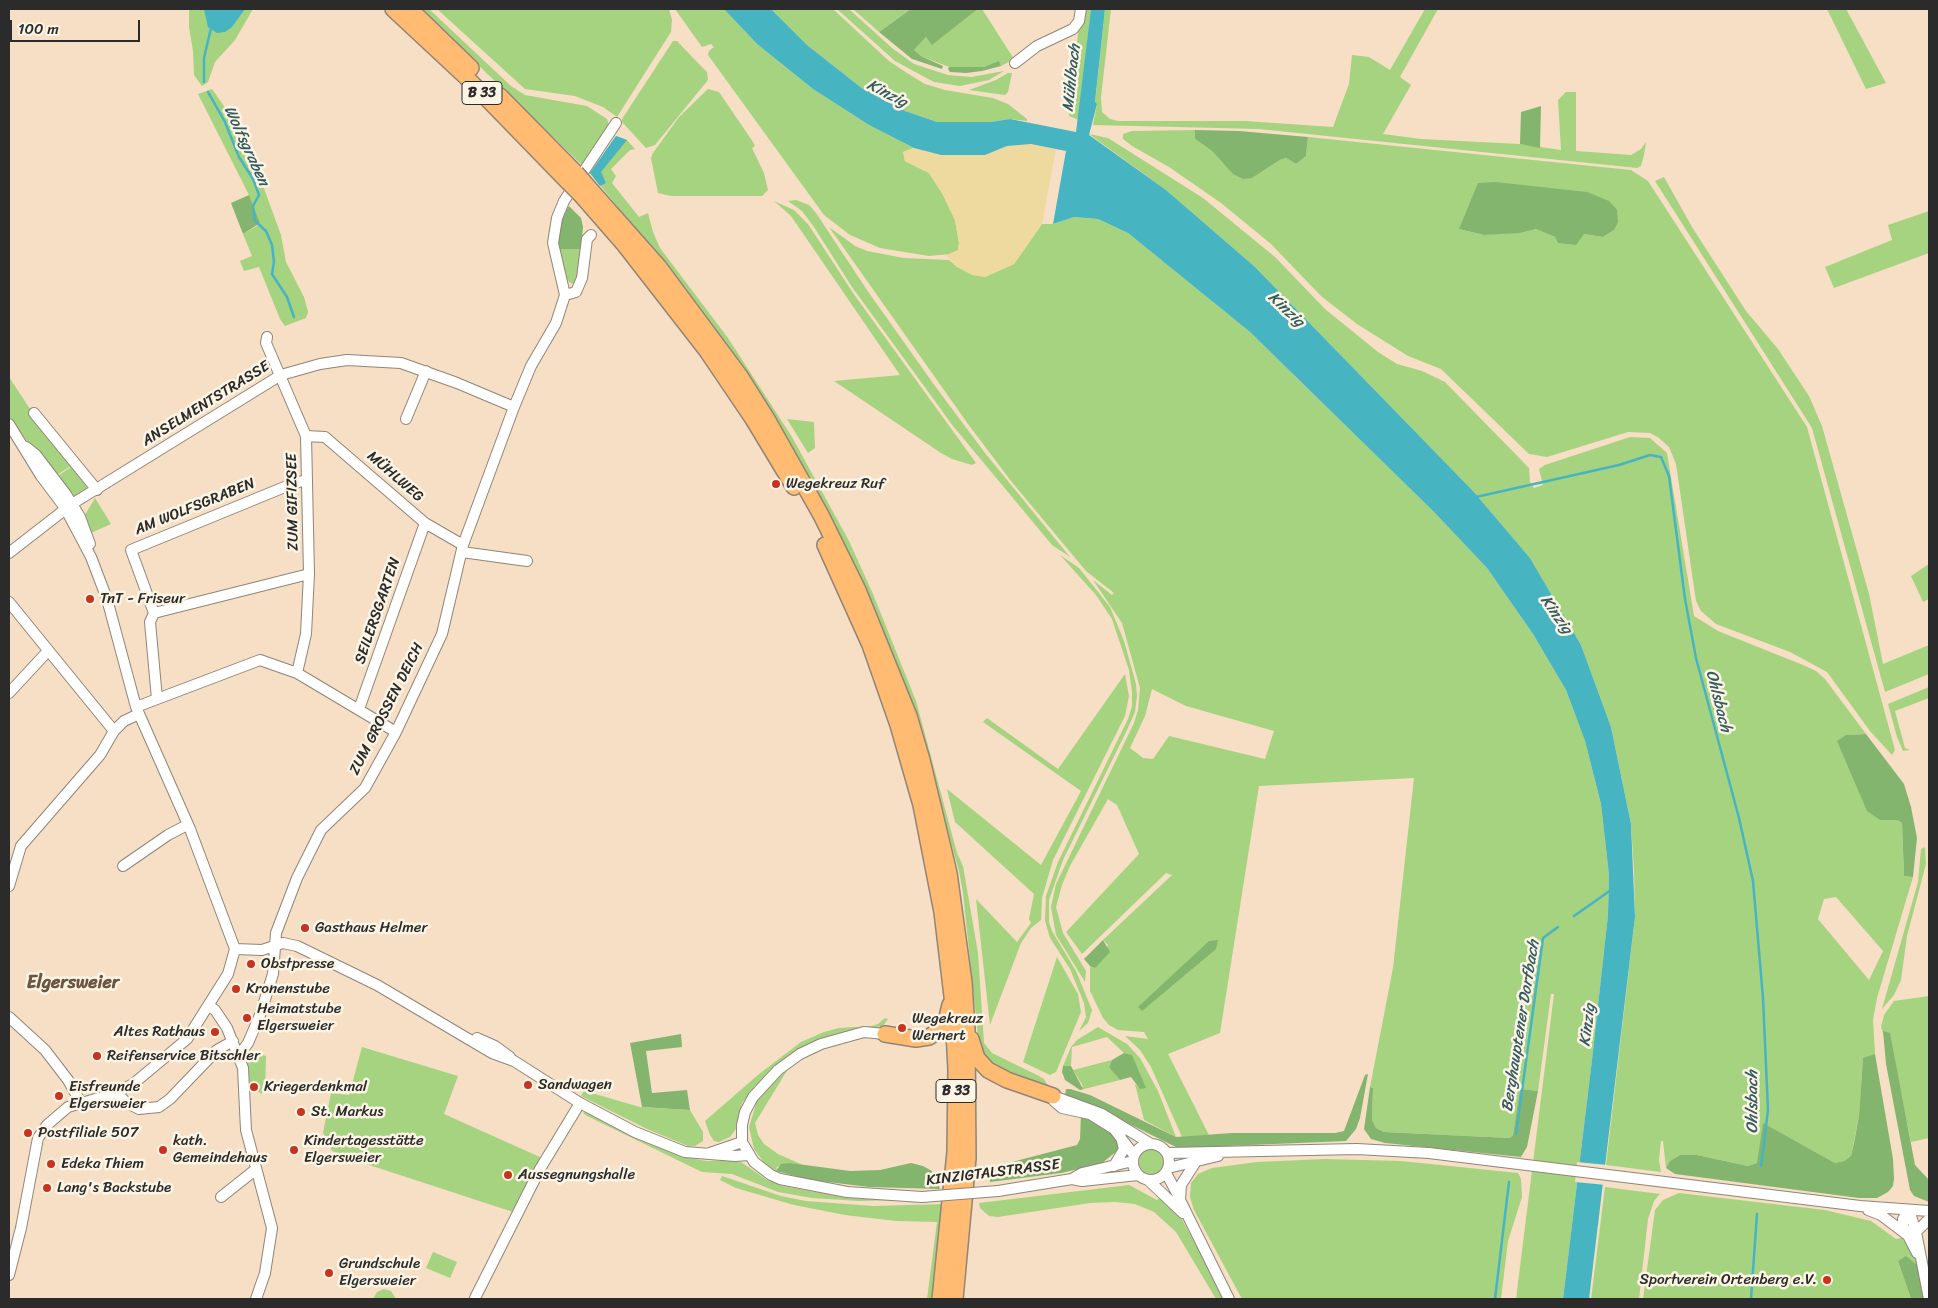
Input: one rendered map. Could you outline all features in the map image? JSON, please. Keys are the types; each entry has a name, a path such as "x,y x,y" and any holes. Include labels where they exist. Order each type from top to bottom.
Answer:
{"highway":[{"name":"B 33","path":"393,9 572,177"},
{"name":"B 33","path":"410,9 585,192 712,358 787,475 816,527 870,645 895,716 921,804 942,912 952,996 956,1069 955,1152 940,1299"},
{"name":"B 33","path":"585,192 659,267 740,376 822,515 858,590 909,716 934,805 952,892 964,982 967,1029 968,1158 956,1299"},
{"path":"885,1034 916,1039 929,1037 938,1031 947,1017 952,996"},
{"name":"B 33","path":"967,1029 977,1058 988,1070 1007,1080 1053,1096"}],"street":[{"path":"1015,63 1037,46 1073,29 1079,21 1081,9"},
{"path":"565,295 553,243 557,218 564,201 616,123"},
{"name":"ZUM GROSSEN DEICH","path":"239,1055 248,1043 260,1015 273,974 276,933 297,878 321,830 365,788 396,732 442,634 463,548 514,407 531,366 556,322 565,295 576,292 582,278 587,239 591,235"},
{"name":"ZUM GIFIZSEE","path":"266,337 266,343 306,436 309,574 306,634 297,673"},
{"name":"ANSELMENTSTRASSE","path":"9,554 68,506 97,490 281,375 320,364 347,360 401,363 426,371 514,407"},
{"path":"406,419 426,371"},
{"path":"34,413 97,490"},
{"path":"9,424 21,443 36,454 68,506 85,529 92,557 107,599 138,711 187,825 235,949 228,974 209,1006 181,1044 154,1069 116,1093 68,1107 58,1114 38,1138 21,1228 9,1275"},
{"name":"MÜHLWEG","path":"306,436 325,437 425,523 463,548"},
{"name":"AM WOLFSGRABEN","path":"157,699 150,622 154,613 131,550 306,480"},
{"name":"SEILERSGARTEN","path":"359,709 425,523"},
{"path":"463,548 527,562"},
{"path":"154,613 309,574"},
{"path":"9,602 114,731"},
{"path":"9,694 48,651"},
{"path":"9,886 21,846 100,755 114,731 124,721 157,699 260,660 297,673 396,732"},
{"path":"123,866 168,835 187,825"},
{"path":"235,949 262,950 275,945 289,943 312,952 377,985 458,1033 496,1046 514,1061 580,1103 635,1132 685,1152 748,1155"},
{"path":"209,1006 220,1017 233,1041 243,1068 246,1130 255,1170 272,1228 265,1273 256,1299"},
{"path":"9,1017 45,1050 68,1080 81,1102"},
{"path":"708,1154 742,1142 742,1125 745,1112 752,1098 765,1082 800,1054 864,1032 885,1034"},
{"path":"116,1093 127,1103 139,1109 159,1106 170,1099 217,1050 233,1041"},
{"path":"1053,1096 1057,1105 1090,1114 1121,1136 1134,1158 1138,1175 1148,1180 1189,1220"},
{"path":"1053,1096 1102,1114 1151,1144 1160,1147 1167,1153 1357,1149 1429,1153 1860,1206 1929,1211"},
{"path":"475,1298 540,1169 580,1103"},
{"path":"1114,1166 1124,1149 1121,1136"},
{"name":"KINZIGTALSTRASSE","path":"742,1142 748,1155 770,1175 790,1182 848,1192 922,1197 998,1191 1072,1179 1082,1181 1138,1175"},
{"path":"1134,1158 1141,1147 1151,1144"},
{"path":"1167,1153 1167,1170 1189,1220 1230,1299"},
{"path":"1148,1180 1158,1179 1167,1170 1226,1153"},
{"name":"KINZIGTALSTRASSE","path":"1072,1179 1082,1173 1114,1166 1134,1158"},
{"path":"1180,1200 1181,1184 1195,1163"},
{"path":"220,1197 255,1170"},
{"path":"1860,1206 1881,1215 1911,1233"},
{"path":"1909,1210 1911,1233 1920,1260 1929,1299"},
{"path":"1911,1233 1929,1219"}],"green space":[{"path":"189,9 253,9 235,40 215,62 208,82 202,86 194,75"},
{"path":"420,9 429,9 511,86 525,95 587,106 607,119 609,125 583,166"},
{"path":"437,9 669,9 672,20 671,32 617,117 603,107 575,96 525,89"},
{"path":"675,9 724,9 757,44 813,89 869,125 914,148 903,152 905,161 929,173 942,193 955,220 959,243 958,250 951,254 929,256 880,248 850,235 824,215 708,55 709,51 714,47 711,44 702,47"},
{"path":"771,9 833,9 889,61 925,84 945,90 993,98 1008,104 1027,121 1010,119 991,122 937,122 905,111 863,89 807,45"},
{"path":"837,9 849,9 892,48 914,64 948,75 971,77 1004,71 989,80 960,86 934,82 895,61"},
{"path":"853,9 911,9 879,32"},
{"path":"911,9 978,9 932,45 926,37 914,50 921,56 943,66 942,69 912,59 879,32"},
{"path":"978,9 982,9 1014,59 1001,66 999,62 984,67 949,67 921,56 914,50 926,37 933,44"},
{"path":"1084,9 1091,9 1079,120 1069,116 1078,33"},
{"path":"1105,9 1111,9 1101,97 1102,112 1110,119 1118,121 1245,121 1333,127 1349,84 1352,55 1369,57 1390,70 1425,9 1438,9 1400,77 1411,85 1383,134 1421,139 1520,144 1561,150 1558,100 1566,92 1576,92 1576,151 1631,155 1641,149 1646,142 1641,166 1637,168 1259,129 1093,125 1097,104 1095,103"},
{"path":"1827,9 1846,9 1886,83 1866,89"},
{"path":"673,41 677,41 707,72 708,80 655,145 646,148 622,122 622,119"},
{"path":"999,61 1001,66 982,71 966,73 950,72 948,69 949,67 984,67"},
{"path":"1008,73 1012,73 1008,92 1005,95 969,90 996,80"},
{"path":"212,89 231,116 244,150 262,183 281,235 286,262 304,297 308,312 306,318 285,326 280,319 259,267 244,271 240,261 252,256 243,234 260,224 249,195 198,94"},
{"path":"708,89 719,92 753,142 755,146 752,148 764,173 768,190 762,196 671,196 658,193 651,158 653,153 679,117"},
{"path":"1541,106 1540,148 1520,144 1521,112"},
{"path":"1195,130 1195,139 1212,151 1223,163 1252,178 1286,158 1296,164 1306,156 1308,137 1631,170 1648,181 1807,427 1895,750 1892,755 1870,731 1827,672 1790,652 1716,624 1701,611 1696,601 1676,464 1669,447 1659,438 1650,433 1628,432 1547,457 1529,454 1441,369 1408,356 1357,324 1321,296 1271,244 1221,203 1169,167 1123,139 1123,134 1132,131","holes":["1459,229 1532,229 1484,235","1537,230 1614,230 1603,237 1584,234 1558,243 1555,237"]},
{"path":"1195,130 1239,131 1308,137 1306,156 1296,164 1286,158 1280,160 1252,178 1243,179 1233,174 1212,151 1195,139"},
{"path":"1089,134 1108,138 1203,198 1275,257 1325,309 1378,352 1397,364 1422,371 1445,382 1529,468 1530,482 1534,488 1543,485 1539,469 1545,465 1630,437 1650,438 1667,453 1694,616 1718,631 1816,671 1825,679 1866,734 1846,735 1887,820 1897,820 1902,823 1904,876 1913,877 1877,998 1873,1020 1875,1054 1863,1059 1859,1116 1851,1156 1844,1161 1835,1163 1764,1124 1758,1163 1748,1166 1697,1155 1680,1155 1670,1161 1666,1168 1663,1141 1661,1141 1659,1160 1661,1172 1606,1165 1635,917 1634,870 1631,824 1611,727 1581,645 1530,558 1473,491 1254,266 1166,190","holes":["1836,897 1883,951 1869,980 1818,919 1824,899"]},
{"path":"616,136 627,140 635,149 630,150 611,169 616,176 612,183 639,217 648,213 660,248 728,338 792,437 849,541 873,594 916,701 957,853 963,866 978,953 984,1043 992,1053 1039,1076 1044,1079 1048,1086 998,1073 980,1055 959,871 917,725 864,584 799,461 740,366 675,277 590,173"},
{"path":"1664,177 1692,227 1746,311 1778,349 1809,396 1822,426 1869,594 1883,664 1929,645 1929,674 1885,692 1812,428 1655,181"},
{"path":"1495,182 1587,192 1609,201 1617,210 1618,222 1614,230 1603,237 1584,234 1576,245 1558,243 1555,237 1536,229 1519,233 1484,235 1459,229 1478,183"},
{"path":"249,195 260,223 243,234 231,203"},
{"path":"796,200 809,205 816,213 869,293 935,386 985,453 1070,557 1052,545 953,426 852,287 814,227 802,211 788,201"},
{"path":"774,201 794,210 808,224 853,293 976,463 972,465 952,459 941,453 834,381 900,375 791,216"},
{"path":"569,206 581,218 583,227 581,249 560,249 557,240 560,219"},
{"path":"1929,211 1929,253 1834,288 1825,267 1892,240 1888,225"},
{"path":"1074,217 1098,219 1128,233 1250,332 1433,511 1487,568 1533,634 1566,690 1585,741 1601,804 1609,875 1608,915 1563,1299 1516,1299 1554,994 1551,994 1538,1091 1520,1089 1513,1135 1510,1138 1384,1132 1376,1128 1372,1120 1373,1088 1370,1087 1393,968 1414,778 1259,786 1220,1033 1168,1054 1209,1135 1182,1137 1151,1067 1140,1050 1125,1036 1148,1039 1144,1032 1118,1030 1109,1025 1103,1018 1090,991 1090,966 1095,968 1108,945 1103,940 1172,875 1166,873 1082,954 1066,932 1139,854 1117,805 1108,799 1070,866 1056,907 1063,933 1086,971 1085,982 1056,935 1051,907 1056,884 1134,723 1138,710 1140,688 1122,623 1093,580 1112,595 1114,593 1086,571 1011,481 968,424 829,227 855,246 867,251 904,258 949,260 957,267 985,277 1014,264 1042,224 1053,224","holes":["1152,689 1186,706 1274,731 1265,759 1169,736 1153,759 1143,758 1130,748 1145,716"]},
{"path":"560,249 581,249 577,280 572,284 567,280"},
{"path":"9,377 34,415 72,465 57,475 44,458 35,452 9,416"},
{"path":"787,419 814,422 815,448 808,453"},
{"path":"72,466 88,489 76,497 71,495 58,476"},
{"path":"95,498 111,524 91,533 85,515"},
{"path":"1060,555 1079,568 1110,607 1124,641 1136,684 1137,696 1135,712 1063,860 1049,900 1049,922 1052,931 1076,971 1092,1010 1088,1023 1079,1031 1086,1017 1084,1003 1070,969 1050,938 1045,921 1046,896 1058,862 1128,719 1132,706 1132,692 1129,670 1112,619 1096,595"},
{"path":"1929,564 1929,599 1923,602 1911,576"},
{"path":"1125,674 1129,696 1125,716 1053,860 1042,898 1041,920 1031,928 1021,943 990,1025 976,899 1017,942 1031,923 1029,919 1034,894 955,822 947,789 1041,865 1081,791 983,722 987,718 1058,769"},
{"path":"1929,687 1929,698 1895,711 1905,748 1910,750 1903,751 1888,704"},
{"path":"1866,734 1904,784 1917,838 1913,877 1904,876 1902,823 1897,820 1880,820 1867,811 1837,741 1846,735"},
{"path":"1925,847 1926,864 1907,936 1901,980 1894,995 1882,1009 1918,882 1921,849"},
{"path":"1103,940 1110,952 1095,968 1090,966 1084,959"},
{"path":"1218,940 1216,949 1142,1011 1138,1007 1209,941"},
{"path":"1057,957 1078,994 1081,1012 1056,1072 1050,1075 1023,1062"},
{"path":"1929,996 1929,1138 1911,1142 1901,1094 1881,1027 1884,1015 1894,1001"},
{"path":"885,1018 888,1019 883,1026 834,1034 797,1052 755,1086 742,1103 736,1129 730,1137 719,1142 714,1141 705,1121 759,1074 801,1042 839,1028 872,1026"},
{"path":"1098,1027 1127,1044 1140,1058 1158,1091 1176,1137 1144,1120 1135,1084 1141,1089 1132,1056 1124,1053 1107,1037 1072,1047 1071,1066 1063,1066 1071,1047 1077,1040"},
{"path":"1883,1031 1890,1033 1915,1165 1929,1180 1929,1202 1914,1196 1910,1190 1886,1064"},
{"path":"681,1034 682,1047 646,1051 652,1093 687,1090 690,1110 642,1107 630,1043"},
{"path":"362,1047 458,1076 444,1114 542,1158 513,1212 332,1151 323,1133 331,1093 349,1095"},
{"path":"250,1052 266,1056 265,1091 261,1094 248,1081 247,1066"},
{"path":"1124,1053 1132,1055 1146,1088 1140,1089 1131,1077 1120,1080 1109,1067 1112,1060"},
{"path":"1875,1054 1893,1159 1894,1179 1893,1186 1888,1192 1877,1198 1859,1198 1675,1174 1666,1168 1670,1161 1680,1155 1697,1155 1748,1166 1757,1163 1763,1123 1835,1163 1844,1161 1851,1156 1859,1116 1863,1058"},
{"path":"1112,1060 1109,1067 1120,1080 1080,1090 1083,1086 1073,1070"},
{"path":"1063,1066 1071,1066 1083,1089 1080,1090 1065,1080 1062,1072"},
{"path":"788,1069 755,1123 758,1135 764,1144 778,1154 803,1165 790,1163 777,1167 776,1171 765,1164 754,1149 749,1127 757,1101 764,1090"},
{"path":"1368,1074 1360,1118 1356,1129 1346,1141 1178,1148 1087,1103 1065,1095 1066,1089 1070,1089 1090,1095 1176,1137 1232,1133 1335,1133 1344,1131 1365,1075"},
{"path":"586,1086 595,1094 640,1107 690,1110 703,1132 703,1141 695,1146 688,1146 647,1129 581,1096"},
{"path":"1370,1087 1373,1088 1372,1120 1376,1128 1384,1132 1510,1138 1513,1135 1520,1089 1538,1091 1527,1147 1521,1157 1385,1143 1371,1139 1364,1129"},
{"path":"585,1112 684,1157 707,1161 734,1160 741,1162 767,1180 783,1186 848,1198 904,1200 859,1201 812,1198 778,1192 732,1174 702,1172 587,1116 583,1113"},
{"path":"1081,1114 1115,1133 1119,1143 1118,1150 1101,1164 1061,1173 990,1182 989,1168 1077,1145 1080,1139"},
{"path":"1152,1149 1161,1153 1165,1162 1161,1171 1152,1175 1143,1171 1139,1162 1143,1153"},
{"path":"1325,1159 1401,1161 1518,1173 1521,1179 1522,1197 1508,1241 1501,1299 1242,1299 1194,1210 1190,1197 1191,1183 1198,1174 1212,1168 1257,1162"},
{"path":"790,1163 850,1171 880,1170 911,1163 932,1171 940,1189 869,1187 811,1180 776,1171 781,1164"},
{"path":"722,1176 781,1196 806,1201 873,1206 946,1204 935,1299 927,1299 937,1222 896,1221 845,1215 794,1205 736,1188 720,1180"},
{"path":"1129,1185 1157,1200 1162,1196 1180,1216 1226,1299 1216,1299 1176,1232 1154,1212 1135,1204 1115,1202 1090,1203 998,1217 989,1216 980,1208 979,1203"},
{"path":"1605,1187 1660,1194 1654,1201 1648,1219 1639,1299 1591,1299"},
{"path":"1679,1193 1825,1210 1871,1221 1896,1239 1902,1238 1913,1254 1918,1266 1898,1261 1911,1299 1643,1299 1655,1210 1663,1200"},
{"path":"433,1252 457,1262 450,1278 426,1268"},
{"path":"1906,1256 1918,1266 1925,1299 1911,1299 1898,1261"},
{"path":"384,1289 391,1291 396,1299 373,1299 377,1292"}],"sand":[{"path":"1031,144 1056,149 1042,224 1014,264 985,277 972,275 957,267 946,255 958,250 959,243 955,220 942,193 929,173 905,161 903,152 914,148 941,155 985,155 1007,146"}],"water":[{"path":"204,9 245,9 232,27 225,32 217,33 208,27"},
{"name":"Kinzig","path":"724,9 771,9 807,45 863,89 905,111 937,122 991,122 1010,119 1076,132 1091,9 1105,9 1095,102 1097,104 1089,135 1166,190 1254,266 1473,491 1530,558 1581,645 1611,727 1631,824 1635,917 1589,1299 1563,1299 1608,915 1609,875 1601,804 1585,741 1566,690 1533,634 1487,568 1433,511 1250,332 1128,233 1098,219 1074,217 1053,224 1066,151 1031,144 1007,146 985,155 941,155 914,148 869,125 813,89 757,44"},
{"path":"616,136 627,140 601,172 606,183 600,186 590,173"}],"pier":[{"path":"1577,1162 1608,1165 1606,1185 1575,1182"}],"waterway":[{"path":"204,82 204,58 211,28"},
{"name":"Wolfsgraben","path":"208,92 225,122 239,157 253,179 259,195 253,206 255,221 266,231 272,245 274,262 272,274 287,297 294,317"},
{"name":"Ohlsbach","path":"1476,497 1619,465 1650,455 1661,457 1669,476 1685,599 1696,658 1739,818 1753,881 1763,998 1768,1110 1761,1166"},
{"name":"Berghauptener Dorfbach","path":"1574,916 1611,890"},
{"name":"Berghauptener Dorfbach","path":"1516,1134 1543,938 1558,927"},
{"name":"Berghauptener Dorfbach","path":"1495,1299 1509,1182"},
{"name":"Ohlsbach","path":"1751,1299 1757,1214"}],"place":[{"name":"Wegekreuz Ruf","path":"776,484"},
{"name":"TnT - Friseur","path":"90,599"},
{"name":"Gasthaus Helmer","path":"305,928"},
{"name":"Obstpresse","path":"251,964"},
{"name":"Kronenstube","path":"236,989"},
{"name":"Heimatstube Elgersweier","path":"247,1018"},
{"name":"Wegekreuz Wernert","path":"902,1028"},
{"name":"Altes Rathaus","path":"215,1032"},
{"name":"Reifenservice Bitschler","path":"97,1056"},
{"name":"Sandwagen","path":"528,1085"},
{"name":"Kriegerdenkmal","path":"254,1087"},
{"name":"Eisfreunde Elgersweier","path":"59,1096"},
{"name":"St. Markus","path":"301,1112"},
{"name":"Postfiliale 507","path":"28,1133"},
{"name":"kath. Gemeindehaus","path":"163,1150"},
{"name":"Kindertagesstätte Elgersweier","path":"294,1150"},
{"name":"Edeka Thiem","path":"51,1164"},
{"name":"Aussegnungshalle","path":"508,1175"},
{"name":"Lang's Backstube","path":"47,1188"},
{"name":"Grundschule Elgersweier","path":"329,1273"},
{"name":"Sportverein Ortenberg e.V.","path":"1827,1280"}],"district":[{"name":"Elgersweier","path":"73,983"}],"water label":[{"name":"Mühlbach","path":"1072,78"}]}
